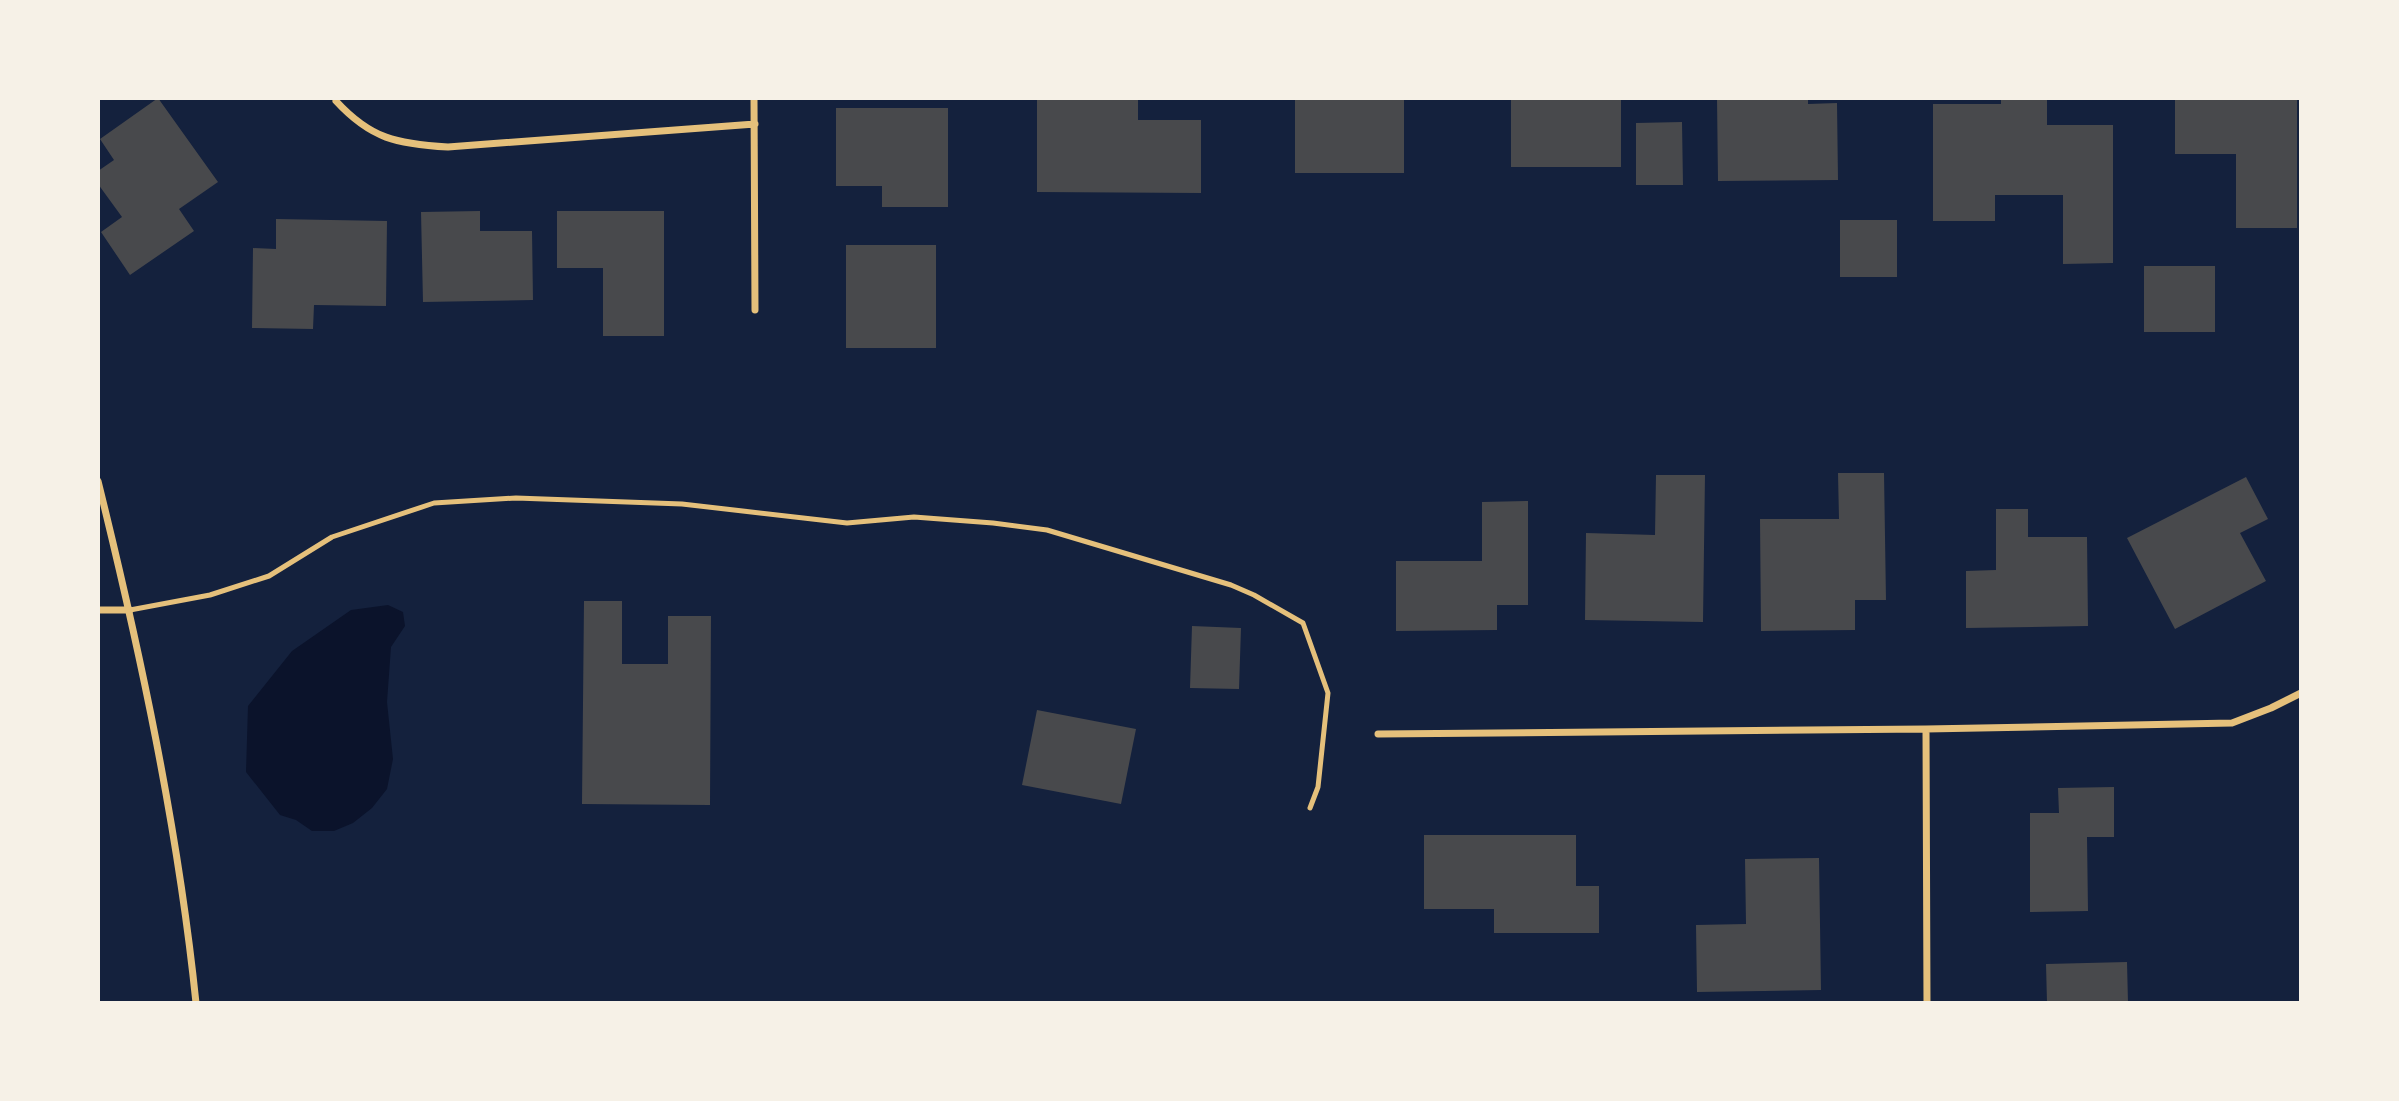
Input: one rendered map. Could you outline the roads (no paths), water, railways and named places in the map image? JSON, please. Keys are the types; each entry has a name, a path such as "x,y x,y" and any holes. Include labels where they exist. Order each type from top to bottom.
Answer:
{"street":[{"path":"754,98 755,310"},
{"path":"336,101 353,120 380,136 409,145 448,147 755,124"},
{"path":"98,481 130,610 186,914 196,1003"},
{"path":"98,610 130,610"},
{"path":"1378,734 2232,723 2271,708 2301,692"},
{"path":"1926,729 1927,1003"}],"lane":[{"path":"130,610 210,595 269,576 332,537 434,503 516,498 682,504 847,523 914,517 1047,530 1231,585 1303,623 1328,693 1318,787 1310,808"}],"water":[{"path":"388,605 403,612 405,626 391,647 387,702 393,759 387,789 372,808 353,823 334,831 312,831 296,820 280,815 246,772 248,706 292,651 351,610"}]}
